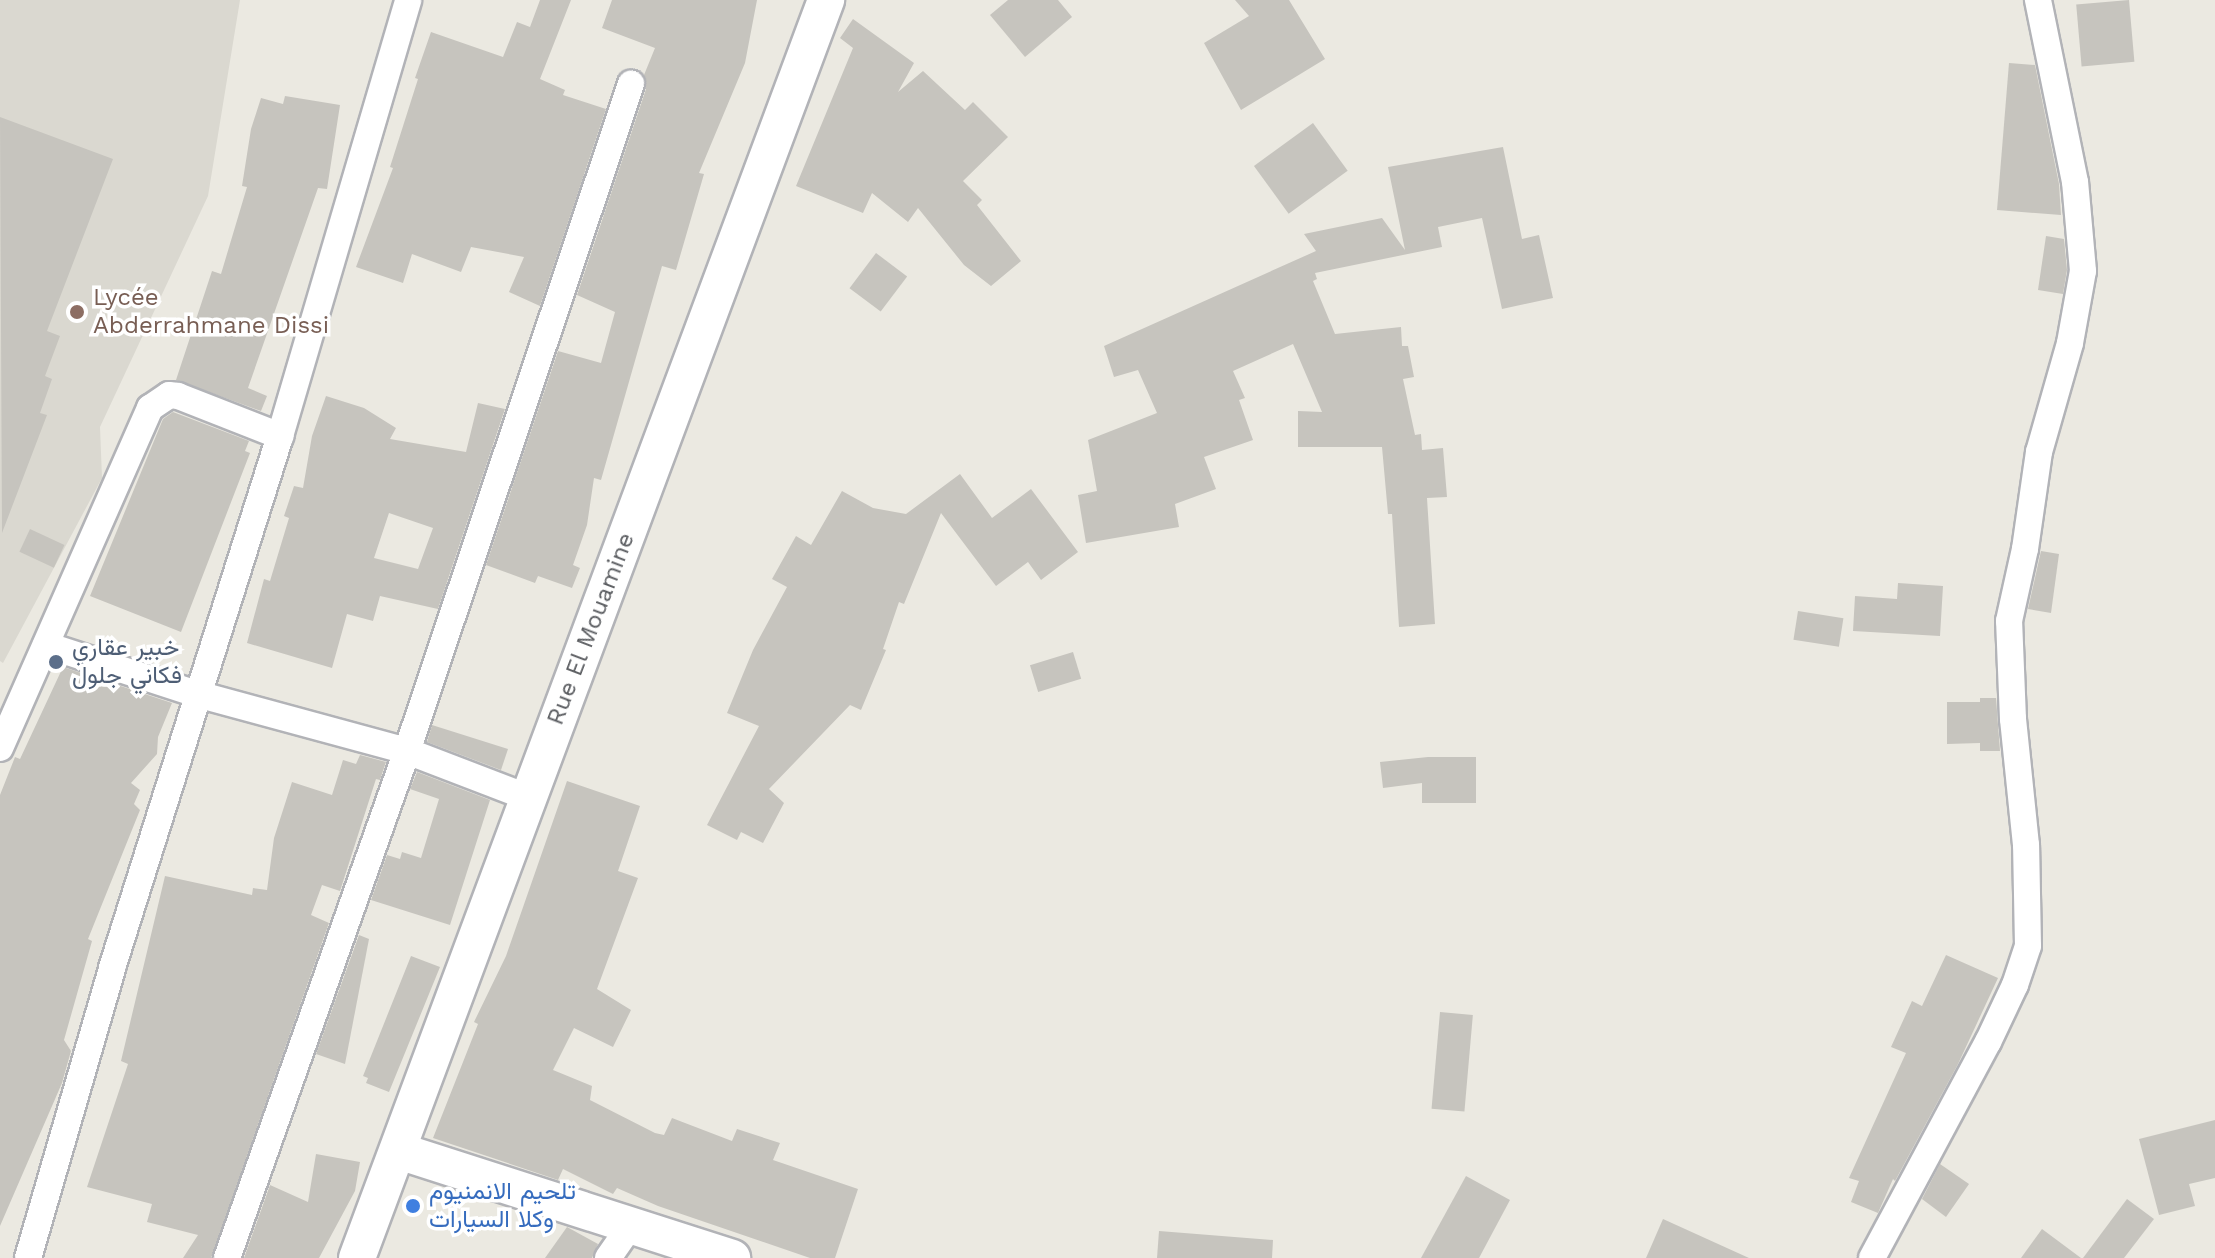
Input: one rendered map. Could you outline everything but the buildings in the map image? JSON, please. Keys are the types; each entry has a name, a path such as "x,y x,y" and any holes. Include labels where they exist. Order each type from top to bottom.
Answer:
{"main road":[{"name":"Rue El Mouamine","path":"357,1258 826,0"},
{"path":"399,1151 732,1258"}],"street":[{"path":"28,1258 76,1085 280,436 408,0"},
{"path":"1872,1258 1988,1042 2028,946 2026,845 2013,719 2009,621 2025,549 2039,452 2070,343 2083,271 2075,182 2038,0"},
{"path":"227,1258 407,751 631,84"},
{"path":"0,748 8,709 46,645 150,408 169,395 178,396 280,436"},
{"path":"46,645 197,694 407,751 527,797"},
{"path":"608,1258 631,1225"}],"shaded area":[{"name":"Lycée Abderrahmane Dissi","path":"0,0 240,0 208,196 100,427 102,478 3,663 0,661"}],"place":[{"name":"Lycée Abderrahmane Dissi","path":"77,312"},
{"name":"خبير عقاري فكاني جلول","path":"56,662"},
{"name":"تلحيم الانمنيوم وكلا السيارات","path":"413,1206"}]}
